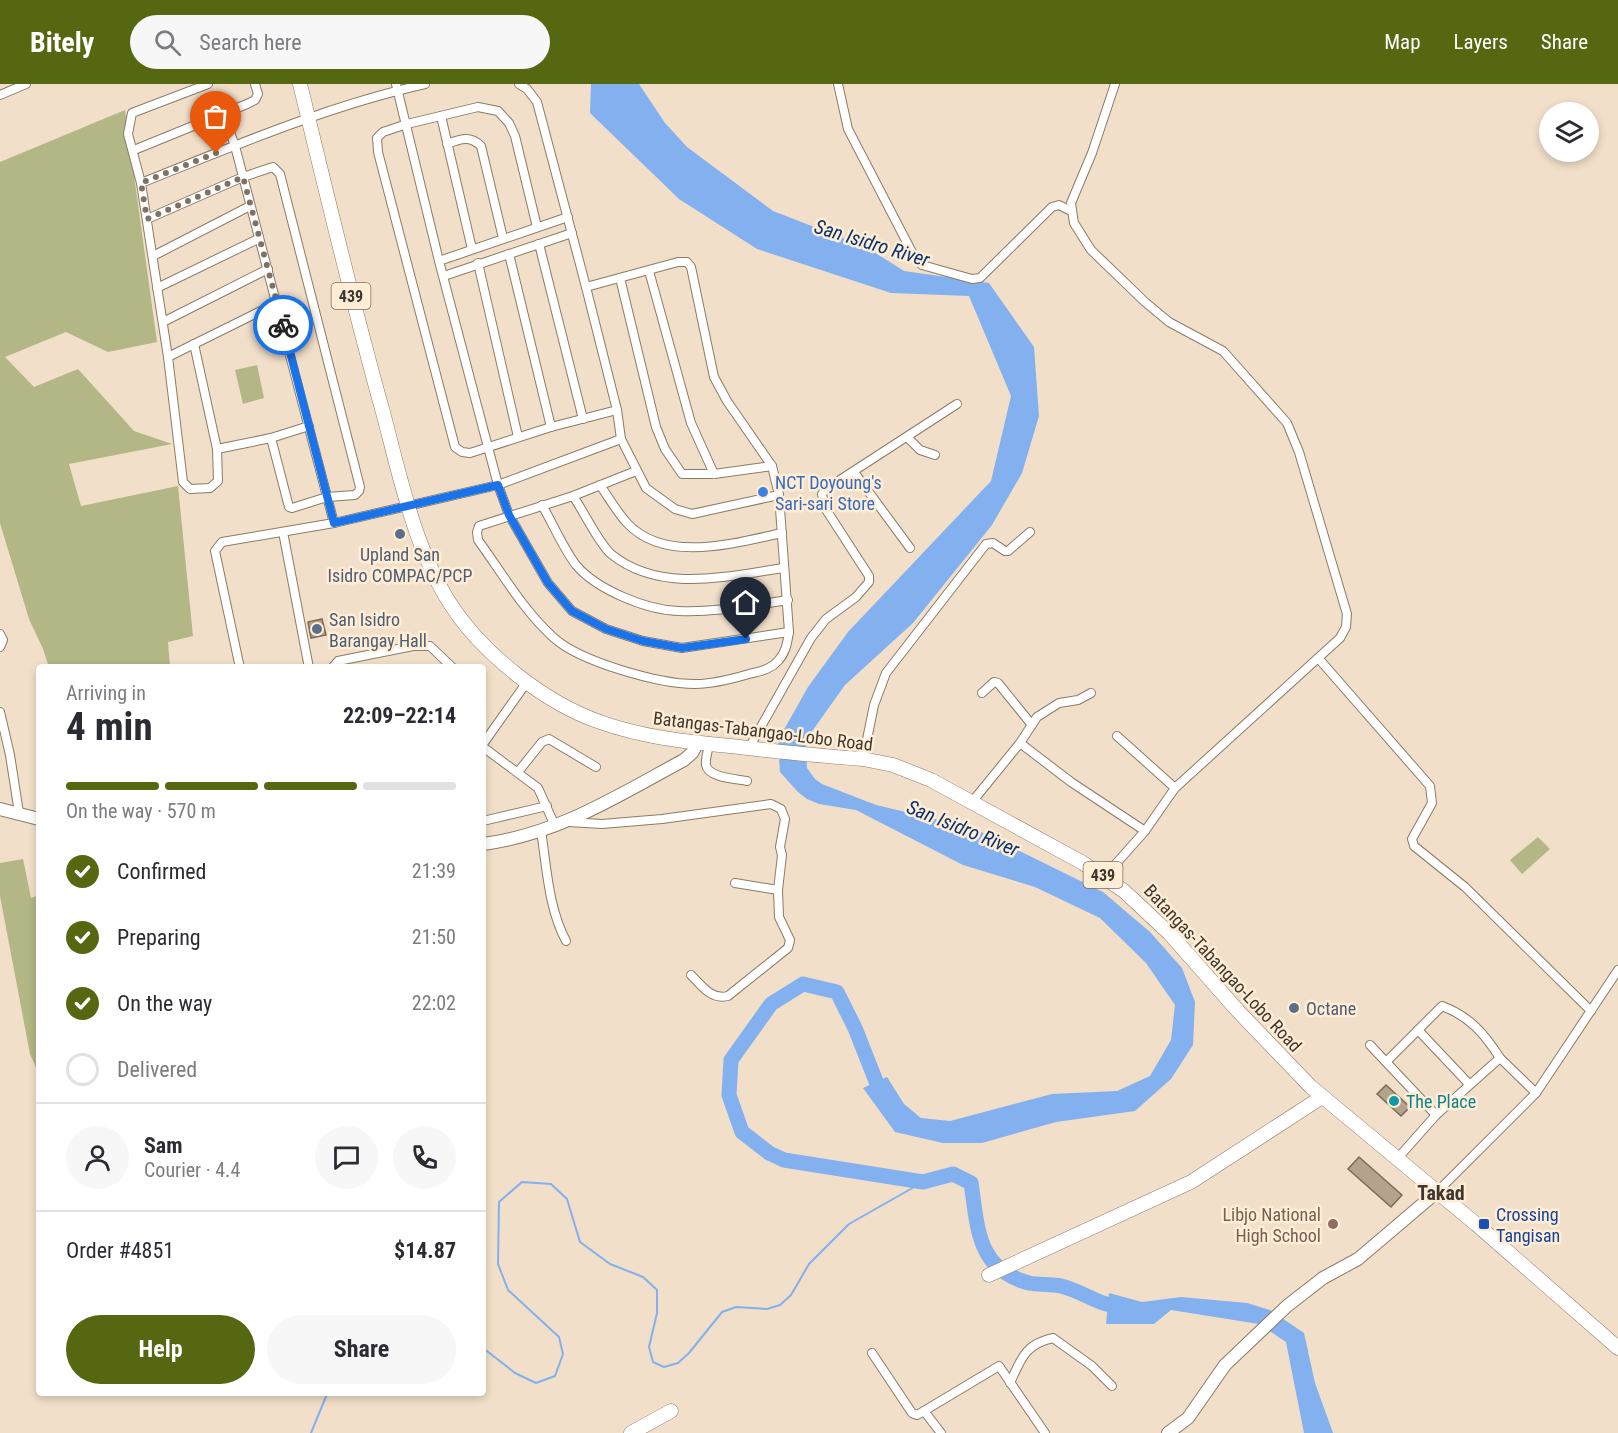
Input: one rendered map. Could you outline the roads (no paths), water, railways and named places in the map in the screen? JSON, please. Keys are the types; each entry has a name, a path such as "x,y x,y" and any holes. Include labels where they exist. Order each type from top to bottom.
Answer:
{"main road":[{"name":"Batangas-Tabangao-Lobo Road","path":"300,84 356,315 409,507 427,562 452,606 484,646 527,681 565,706 598,722 650,737 770,752 863,759 893,765 931,780 972,802 1105,876 1146,909 1238,1011 1322,1096"},
{"name":"439","path":"1322,1096 1438,1191 1618,1348"},
{"path":"988,1275 1191,1182 1322,1096"},
{"path":"631,1433 671,1412"}],"street":[{"path":"0,95 26,84"},
{"path":"194,344 217,449 218,481 210,488 186,487 183,482 153,256 141,183 128,134 132,112 208,84"},
{"path":"134,150 255,100 258,94 255,84"},
{"path":"141,183 308,118 397,87 424,84"},
{"path":"519,84 528,89 537,102 617,410 621,439 646,488 675,509 692,514 779,495"},
{"path":"838,84 848,129 881,197 914,256 922,265 972,279 980,278 1052,207 1059,205 1071,211"},
{"path":"1105,876 1145,831 1175,788 1340,638 1346,627 1347,614 1299,452 1287,423 1223,351 1158,314 1091,250 1074,223 1071,211 1074,195 1092,153 1115,84"},
{"path":"397,87 439,261 498,485 509,515 548,583 572,611 606,629 643,641 682,648 789,632"},
{"path":"537,227 515,136 498,111 478,107 407,124 382,132 377,138 381,164 455,447 462,452 470,453 551,427 617,410"},
{"path":"223,113 235,146 258,239 278,303 334,523"},
{"path":"441,116 472,249"},
{"path":"447,144 464,138 475,140 481,146 503,238"},
{"path":"147,219 243,177 273,167 280,174 360,487 355,495 327,497 289,507 271,438"},
{"path":"153,256 250,206"},
{"path":"439,261 568,217"},
{"path":"444,276 572,233"},
{"path":"157,288 258,239"},
{"path":"539,244 583,419"},
{"path":"509,254 551,427"},
{"path":"586,287 678,262 687,262 691,267 714,377 727,401 772,466 779,495 789,632 786,651 777,663 767,669 729,680 695,684 643,676 580,654 555,638 528,608 478,540 479,526 573,496 636,471"},
{"path":"478,263 518,437"},
{"path":"163,322 268,269"},
{"path":"649,271 691,423 714,474"},
{"path":"620,278 656,427 665,449 682,474 714,474 772,466"},
{"path":"168,357 278,303"},
{"path":"749,748 811,638 826,619 856,597 869,582 869,576 825,508 822,498 826,489 957,404"},
{"path":"217,449 271,438 309,426"},
{"path":"907,437 920,450 935,455"},
{"path":"239,664 215,551 222,542 334,523 498,485 621,439"},
{"path":"854,471 910,548"},
{"path":"600,485 628,524 648,538 687,549 728,545 782,533"},
{"path":"573,496 609,552 633,568 699,581 784,568"},
{"path":"542,505 576,565 597,584 620,595 677,611 718,609 788,600"},
{"path":"283,532 308,664"},
{"path":"863,759 874,705 886,673 986,544 993,543 1008,551 1030,532"},
{"path":"0,634 3,643 0,647"},
{"path":"336,664 338,661 413,645 430,646 449,664"},
{"path":"1319,659 1430,786 1432,803 1412,839 1414,846 1465,887 1591,1011"},
{"path":"486,742 527,681"},
{"path":"982,693 994,682 998,683 1032,725"},
{"path":"972,802 1020,743 1037,717 1059,703 1078,700 1091,693"},
{"path":"0,712 10,755 19,813"},
{"path":"1117,736 1175,788"},
{"path":"518,772 542,742 549,739 596,767"},
{"path":"1020,743 1071,782 1145,831"},
{"path":"703,744 708,770 747,782"},
{"path":"486,844 516,840 561,824 684,760 703,744"},
{"path":"486,748 538,788 547,806 561,824"},
{"path":"561,824 602,824 652,820 774,804 781,809 785,819 780,847 782,855 778,890 779,917 790,940 788,948 728,996 720,998 711,994 692,975"},
{"path":"486,820 547,806"},
{"path":"0,809 36,818"},
{"path":"541,831 552,906 556,923 566,941"},
{"path":"735,883 778,890"},
{"path":"1168,1433 1188,1418 1225,1365 1287,1306 1323,1278 1358,1259 1438,1191 1536,1093 1618,970"},
{"path":"1386,1062 1442,1006 1460,1013 1474,1025 1500,1058 1536,1093"},
{"path":"1418,1030 1469,1084"},
{"path":"1370,1045 1436,1115"},
{"path":"1397,1159 1436,1115 1500,1058"},
{"path":"1010,1383 1025,1351 1041,1340 1053,1338 1092,1366 1112,1386"},
{"path":"872,1353 912,1413 916,1415 999,1366 1045,1433"},
{"path":"924,1412 941,1433"}],"water":[{"path":"591,84 639,84 665,123 687,147 773,211 866,247 904,271 989,283 1034,347 1039,416 1022,473 992,525 913,623 845,685 808,737 807,768 822,784 876,805 973,828 1103,892 1150,932 1182,968 1195,1002 1193,1045 1171,1079 1135,1111 1056,1122 982,1143 943,1143 895,1132 863,1088 887,1077 904,1104 921,1118 950,1121 1052,1094 1117,1091 1150,1076 1171,1040 1175,1005 1146,963 1100,918 1035,887 963,865 856,810 819,804 807,799 780,772 778,744 808,687 848,632 991,481 1011,396 969,296 891,293 757,249 679,199 590,113"},
{"path":"1109,1293 1142,1302 1181,1297 1247,1303 1270,1310 1304,1333 1315,1383 1333,1433 1304,1433 1286,1342 1259,1324 1171,1310 1154,1324 1106,1324"}],"waterway":[{"name":"San Isidro River","path":"883,1099 855,1028 837,992 803,984 771,1004 731,1060 729,1095 742,1132 769,1153 784,1160 923,1182 953,1174 971,1183 978,1230 989,1257 999,1268 1029,1283 1061,1286 1110,1305 1127,1307"},
{"path":"486,1350 515,1373 536,1383 555,1376 563,1354 559,1337 508,1290 498,1264 499,1202 522,1182 551,1184 567,1199 580,1242 610,1264 643,1277 657,1290 657,1313 649,1347 653,1362 664,1367 678,1363 689,1353 722,1312 736,1307 767,1309 780,1305 791,1295 809,1264 849,1224 923,1182"},
{"path":"311,1433 326,1396"}],"place":[{"name":"NCT Doyoung's Sari-sari Store","path":"763,492"},
{"name":"Upland San Isidro COMPAC/PCP","path":"400,534"},
{"name":"San Isidro Barangay Hall","path":"317,629"},
{"name":"Octane","path":"1294,1008"},
{"name":"The Place","path":"1394,1101"},
{"name":"Libjo National High School","path":"1333,1224"},
{"name":"Crossing Tangisan","path":"1484,1224"}],"district":[{"name":"Takad","path":"1441,1193"}]}
